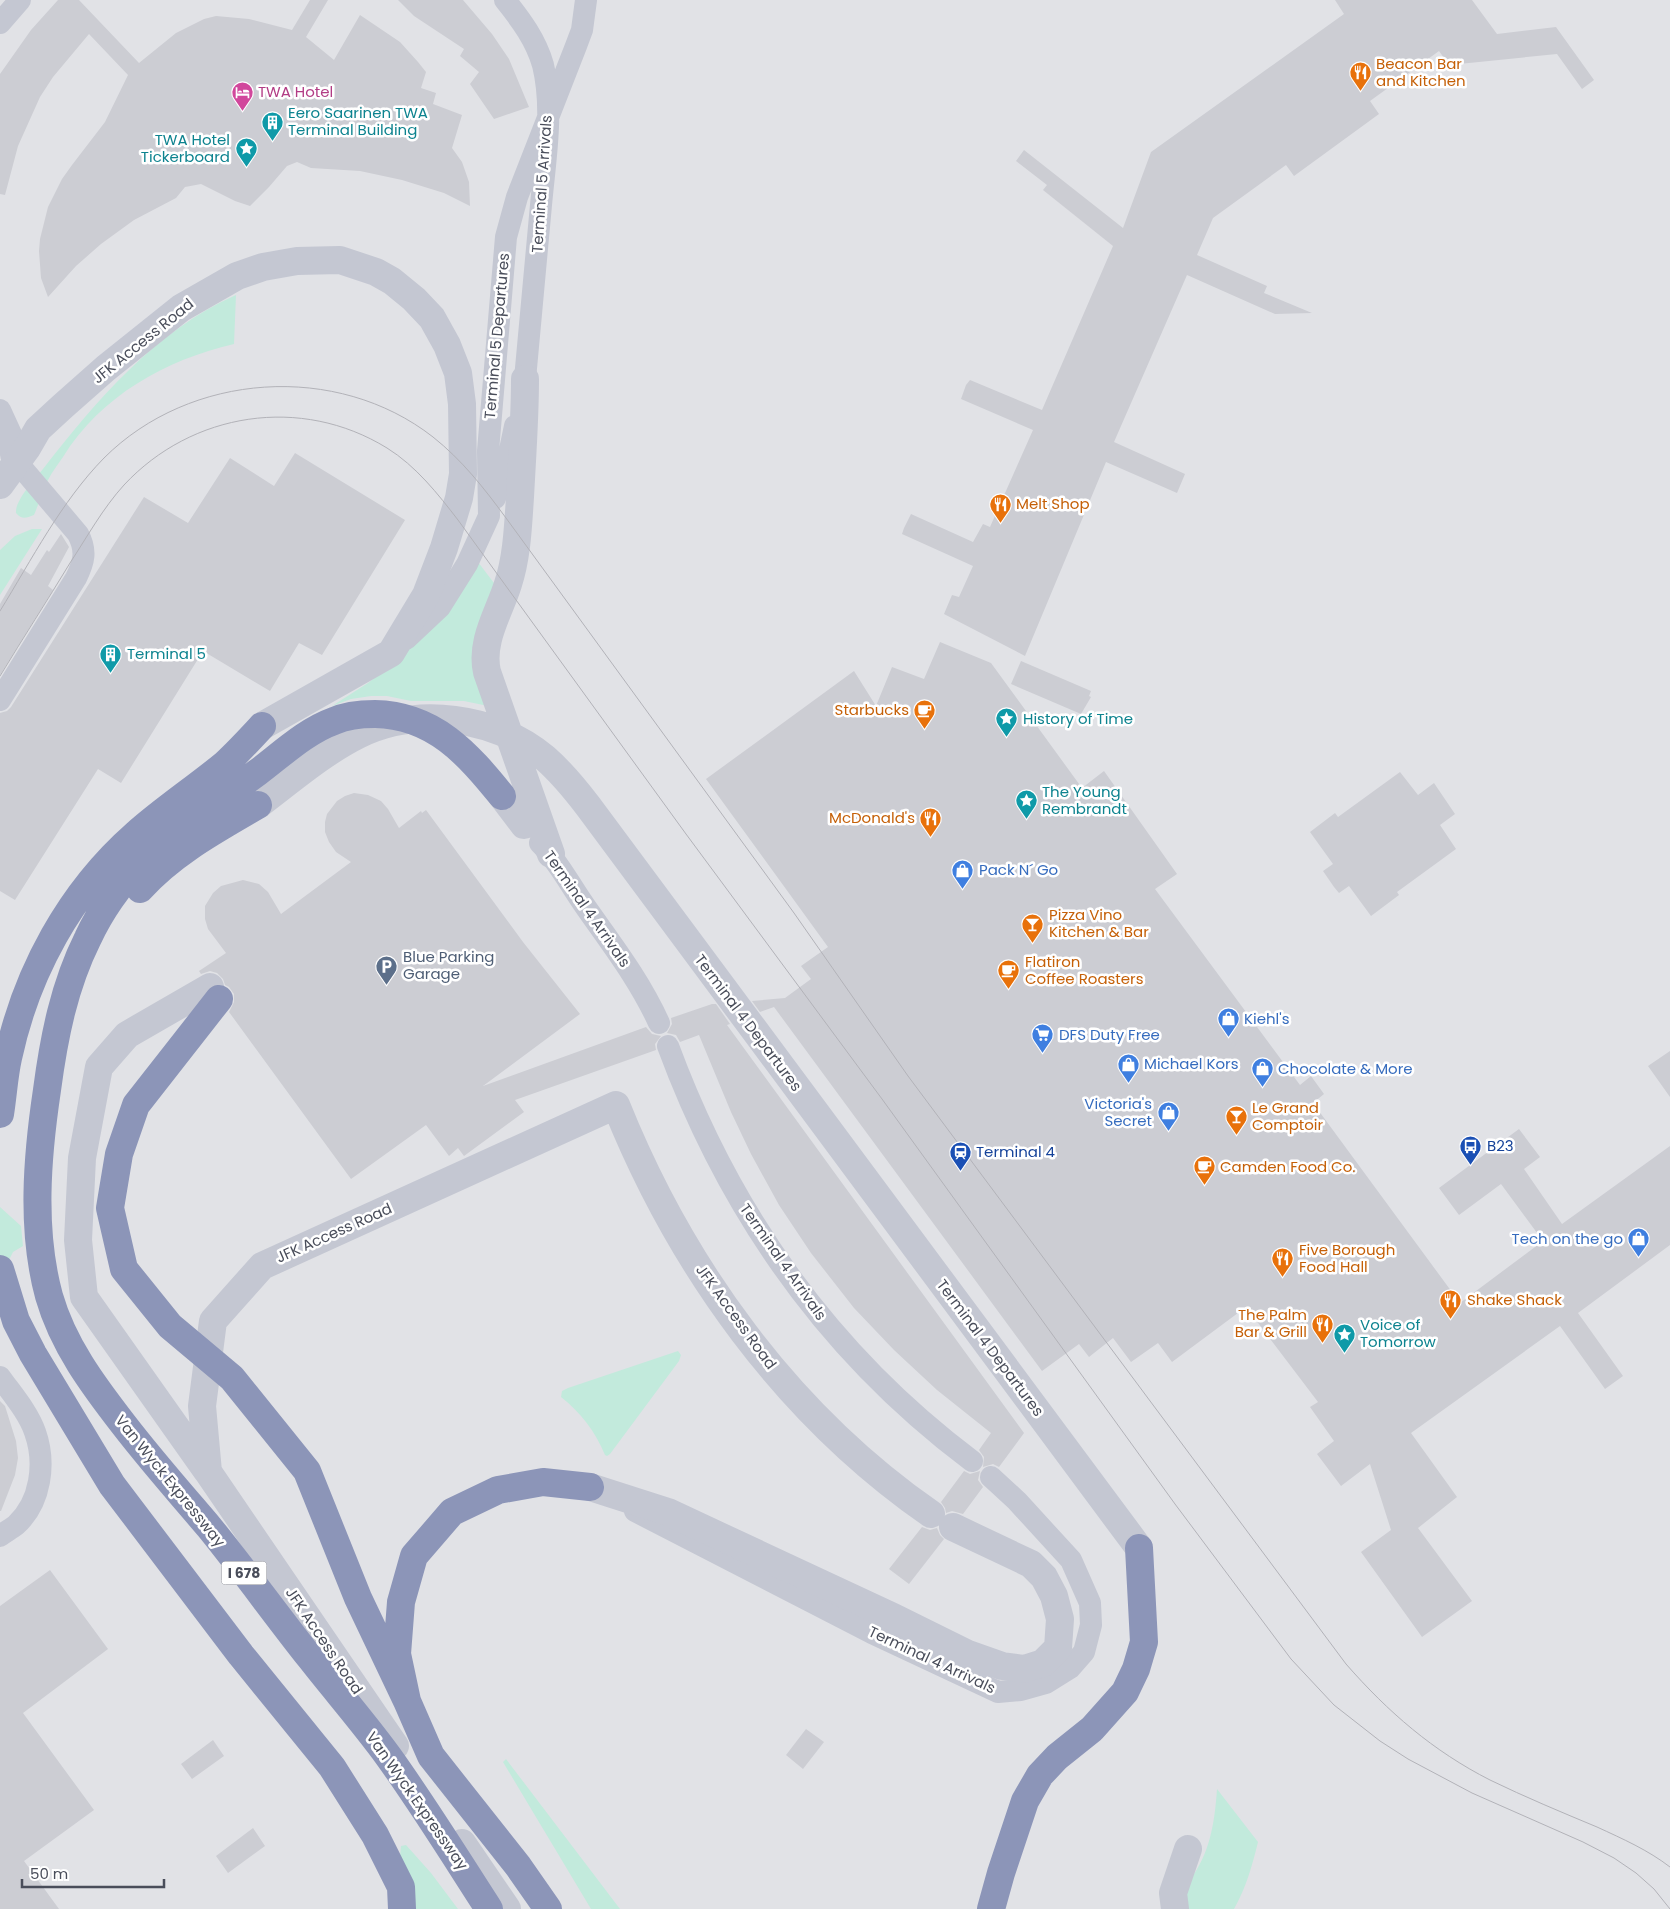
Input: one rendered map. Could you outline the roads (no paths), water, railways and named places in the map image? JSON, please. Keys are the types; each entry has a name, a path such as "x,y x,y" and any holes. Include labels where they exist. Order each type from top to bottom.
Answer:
{"highway":[{"path":"49,1075 60,1015 74,970 98,917 130,875 156,848 305,737 333,721 348,716 377,714 409,719 422,723 464,752 502,796"},
{"path":"0,1114 8,1059 26,998 44,953 58,929 101,870 130,840 225,763 262,726"},
{"path":"49,1075 64,1023 79,987 102,943 122,911 144,884 174,858 208,834 258,805"},
{"path":"215,993 136,1106 118,1154 110,1208 124,1269 170,1326 232,1378 307,1472 358,1598 431,1756 518,1866 548,1909"},
{"name":"Van Wyck Expressway","path":"49,1075 38,1178 39,1228 43,1271 65,1338 86,1376 99,1394 163,1475 209,1528 386,1753 489,1909"},
{"path":"0,1269 16,1321 33,1354 112,1485 242,1655 332,1767 380,1843 401,1887 402,1909"},
{"path":"407,1702 397,1654 400,1602 414,1556 418,1550 452,1512 498,1490 543,1482 590,1487"},
{"path":"991,1909 1025,1801 1040,1775 1058,1757 1092,1729 1125,1692 1136,1669 1144,1642 1139,1548"}],"street":[{"path":"0,23 20,0"},
{"name":"Terminal 5 Arrivals","path":"489,516 507,464 525,379 546,159 546,79 538,51 528,32 505,0"},
{"name":"Terminal 5 Departures","path":"391,653 440,607 467,564 489,516 488,451 506,237 517,197 582,30 586,0"},
{"name":"JFK Access Road","path":"0,485 9,455 106,368 181,308 225,281 256,269 307,259 340,260 376,272 392,281 424,308 439,329 454,360 458,373 463,421 463,474 459,498 444,548 426,595 391,653 262,726"},
{"path":"525,379 525,427 516,544 511,574 488,638 485,656 488,672 551,854"},
{"path":"0,410 11,434 9,455 78,534 85,549 85,556 76,578 0,700"},
{"name":"Terminal 4 Departures","path":"258,805 329,752 357,736 373,729 405,721 438,718 470,722 516,739 545,758 559,771 588,806 1139,1548"},
{"path":"502,796 524,825"},
{"name":"Terminal 4 Arrivals","path":"524,825 551,854 587,910 629,968 650,1004 658,1023"},
{"path":"208,1472 84,1297 78,1240 82,1158 99,1067 128,1035 215,993"},
{"name":"Terminal 4 Arrivals","path":"668,1046 699,1124 721,1168 749,1217 790,1278 830,1328 873,1376 918,1418 972,1461"},
{"name":"JFK Access Road","path":"507,1909 208,1472 202,1406 213,1321 262,1266 616,1105 644,1169 673,1226 709,1284 748,1338 809,1409 860,1460 882,1479 942,1521 1031,1564 1044,1577 1054,1596 1060,1619 1058,1648"},
{"path":"0,1377 23,1410 34,1431 40,1454 39,1479 33,1502 16,1525 0,1536"},
{"name":"Terminal 4 Arrivals","path":"590,1487 872,1633 998,1692 1021,1690 1046,1683 1070,1668 1084,1652 1091,1625 1090,1603 1071,1560 1017,1501 991,1477"},
{"path":"590,1487 668,1512 968,1654 1002,1666 1024,1669 1043,1663 1058,1648 1069,1618 1060,1573 1036,1522"},
{"path":"1175,1909 1173,1893 1188,1850"}],"tram line":[{"path":"0,611 48,532 88,475 104,458 139,429 178,408 221,394 265,387 309,388 353,397 395,413 433,437 463,465 498,507 794,913 908,1076 1346,1664 1378,1698 1412,1729 1469,1769 1626,1840 1670,1867"},
{"path":"0,676 109,503 124,485 151,460 182,441 214,427 249,419 284,417 319,421 354,431 398,455 426,481 458,520 686,834 882,1099 1175,1504 1291,1659 1334,1705 1380,1741 1408,1759 1472,1793 1583,1842 1614,1858 1636,1873 1654,1889 1670,1909"}],"place":[{"name":"Beacon Bar and Kitchen","path":"1360,92"},
{"name":"TWA Hotel","path":"242,111"},
{"name":"Eero Saarinen TWA Terminal Building","path":"272,141"},
{"name":"TWA Hotel Tickerboard","path":"246,168"},
{"name":"Melt Shop","path":"1000,523"},
{"name":"Terminal 5","path":"111,673"},
{"name":"Starbucks","path":"925,729"},
{"name":"History of Time","path":"1007,738"},
{"name":"The Young Rembrandt","path":"1026,820"},
{"name":"McDonald's","path":"931,837"},
{"name":"Pack N´ Go","path":"963,889"},
{"name":"Pizza Vino Kitchen & Bar","path":"1033,943"},
{"name":"Blue Parking Garage","path":"387,985"},
{"name":"Flatiron Coffee Roasters","path":"1009,990"},
{"name":"Kiehl's","path":"1228,1038"},
{"name":"DFS Duty Free","path":"1043,1054"},
{"name":"Michael Kors","path":"1128,1083"},
{"name":"Chocolate & More","path":"1262,1088"},
{"name":"Victoria's Secret","path":"1168,1132"},
{"name":"Le Grand Comptoir","path":"1236,1136"},
{"name":"B23","path":"1471,1165"},
{"name":"Terminal 4","path":"960,1171"},
{"name":"Camden Food Co.","path":"1204,1186"},
{"name":"Tech on the go","path":"1639,1258"},
{"name":"Five Borough Food Hall","path":"1283,1278"},
{"name":"Shake Shack","path":"1451,1319"},
{"name":"The Palm Bar & Grill","path":"1323,1343"},
{"name":"Voice of Tomorrow","path":"1344,1353"}]}
